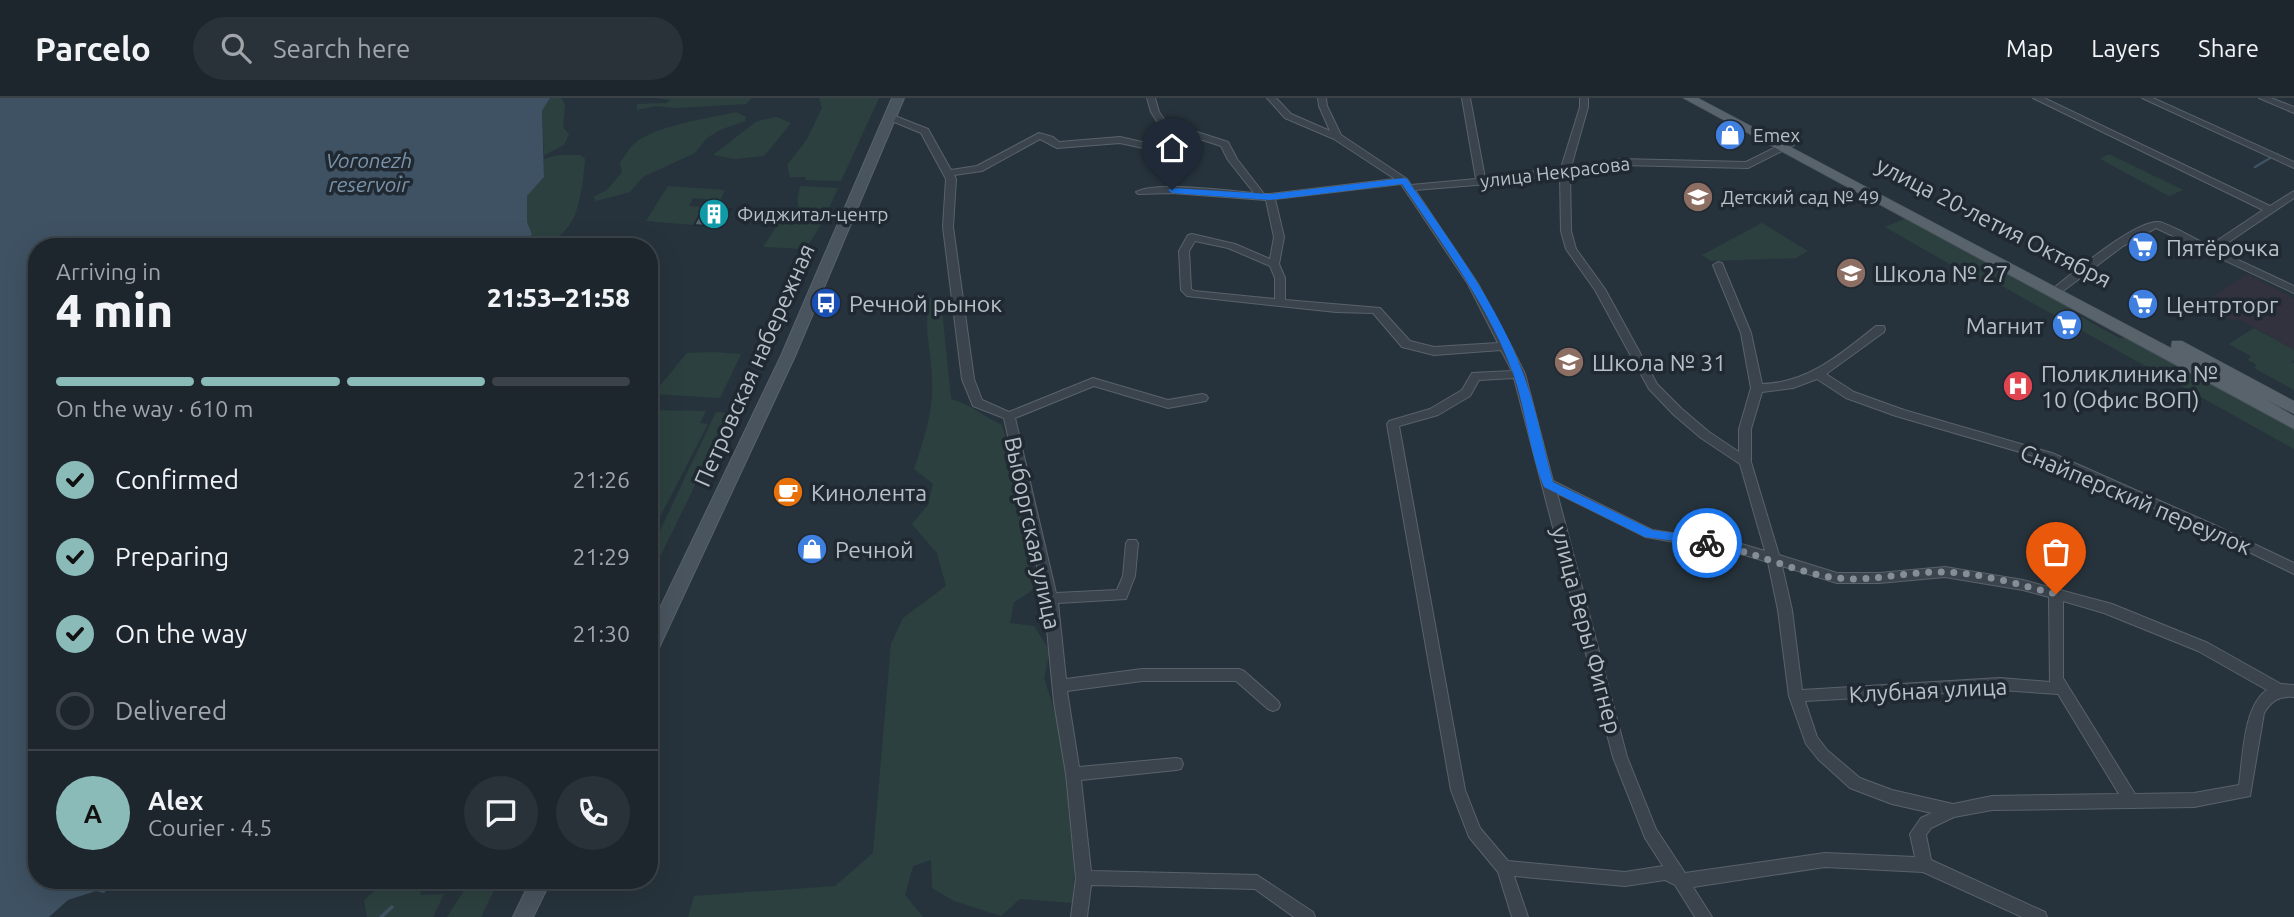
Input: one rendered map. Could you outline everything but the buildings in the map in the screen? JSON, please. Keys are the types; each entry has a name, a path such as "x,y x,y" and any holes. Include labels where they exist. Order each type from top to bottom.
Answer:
{"main road":[{"name":"Петровская набережная","path":"658,631 788,356 898,98"},
{"name":"улица 20-летия Октября","path":"1689,98 2294,408"},
{"name":"улица 20-летия Октября","path":"1709,98 1786,146"},
{"name":"улица 20-летия Октября","path":"2060,288 2294,423"},
{"path":"523,917 537,889"}],"street":[{"path":"1151,98 1155,112 1163,124 1225,144 1233,160 1265,197 1279,237 1273,264 1280,278 1280,301"},
{"name":"улица Веры Фигнер","path":"1271,98 1288,116 1337,137 1407,184 1473,284 1506,346 1519,374 1620,757 1650,833 1704,917"},
{"path":"1322,98 1337,137"},
{"path":"1466,98 1481,181"},
{"path":"1584,98 1584,107 1564,171 1566,231 1571,249 1600,289 1653,386 1704,435 1745,462"},
{"path":"2037,98 2050,101 2271,211"},
{"path":"2146,98 2294,165"},
{"path":"2263,98 2294,110"},
{"name":"Выборгская улица","path":"890,117 925,131 951,179 948,228 968,379 978,403 1009,416 1051,598 1084,878 1079,917"},
{"path":"948,173 979,169 1039,136 1050,139 1057,145 1120,140 1161,149"},
{"name":"улица Некрасова","path":"1141,192 1172,190 1265,197 1407,184 1481,181 1621,162 1748,165 1786,146"},
{"path":"2211,249 2294,194"},
{"path":"2060,288 2150,226 2164,227 2294,290"},
{"path":"1273,264 1231,246 1192,237 1184,251 1186,290 1191,295 1280,301 1336,309 1376,310 1406,344 1434,351 1506,346"},
{"path":"1718,265 1746,333 1757,388 1745,429 1745,462 1774,560 1785,610 1788,648 1797,696 1811,740 1823,755 1855,783 1892,797 1953,811"},
{"path":"1757,388 1789,386 1820,376 1880,329"},
{"path":"1519,374 1476,376 1466,393 1434,412 1393,424 1458,790 1475,832 1504,868 1520,917"},
{"name":"Снайперский переулок","path":"1820,376 1850,395 1900,413 2048,456 2208,527 2294,569"},
{"path":"1009,416 1093,382 1168,404 1202,398"},
{"path":"1548,484 1650,534 1738,548 1837,578 1879,578 1945,572 2024,585 2107,608 2203,647 2286,691"},
{"path":"1051,598 1121,595 1129,576 1132,543"},
{"path":"2056,594 2056,679 2059,688 2130,800"},
{"path":"1060,686 1142,675 1239,675 1273,705"},
{"name":"Клубная улица","path":"1797,696 2000,684 2059,688"},
{"path":"1924,865 1918,834 1926,822 1953,811 1992,803 2194,800 2245,791 2257,712 2265,699 2286,691"},
{"path":"1073,774 1175,764"},
{"path":"1504,868 1625,879 1666,873 1682,881 1825,860 1924,865 2039,917"},
{"path":"1084,878 1257,882 1307,917"}],"shaded area":[{"path":"2247,274 2294,298 2294,350 2238,319 2234,321 2201,304"}],"green space":[{"path":"550,98 561,98 565,104 563,127 569,134 564,145 544,155 542,111"},
{"path":"655,98 752,98 746,104 676,108 655,106 637,110 637,104 666,103 671,100"},
{"path":"819,98 879,98 841,181 790,177 787,165 806,141 822,108"},
{"path":"736,112 746,117 745,121 720,130 707,138 695,153 643,177 630,192 596,201 593,197 607,190 622,172 620,162 632,146 643,138 682,123"},
{"path":"777,117 791,123 764,156 734,159 713,155 757,121"},
{"path":"2109,154 2183,190 2169,196 2100,159"},
{"path":"558,155 580,155 585,159 581,193 573,218 559,238 528,238 532,234 527,222 527,196 544,177 544,159"},
{"path":"668,186 725,190 720,200 693,198 689,206 704,207 694,225 646,221"},
{"path":"801,186 838,188 806,249 763,247 778,224 799,224 798,196"},
{"path":"1906,218 2073,306 2071,311 2119,338 2128,337 2294,428 2294,449 1993,281 1986,285 1885,227"},
{"path":"1762,223 1808,251 1796,258 1711,261 1702,255"},
{"path":"930,297 942,310 951,399 1002,425 1017,479 1033,590 1014,602 1010,623 1034,626 1050,651 1044,678 1058,722 1065,775 1074,866 1073,903 1020,899 1001,916 954,901 932,888 931,860 913,866 905,895 923,917 688,917 694,896 835,886 873,853 891,644 903,618 946,586 937,553 912,524 928,505 933,484 914,469 930,413 932,378 927,329"},
{"path":"2254,328 2294,350 2294,360 2291,362 2294,363 2294,390 2254,368 2257,365 2248,360 2251,356 2229,344"},
{"path":"687,353 741,354 720,398 658,394 658,388"},
{"path":"658,410 706,411 700,423 708,424 658,521"},
{"path":"716,412 730,413 661,555 658,555 658,535"},
{"path":"376,889 420,889 421,895 444,894 433,917 367,917 364,900"},
{"path":"465,889 495,889 481,917 447,917"}],"water":[{"name":"Voronezh reservoir","path":"0,98 550,98 542,111 544,177 527,196 527,222 532,234 528,238 28,238 28,889 107,889 86,917 0,917"}],"pier":[{"path":"96,891 108,894 91,917 49,917 68,900"}],"waterway":[{"path":"2255,167 2277,154"},
{"path":"381,917 392,907"}],"way so far":[{"path":"1707,543 1738,548 1803,570 1837,578 1879,578 1945,572 2024,585 2056,594"}],"place":[{"name":"Emex","path":"1730,135"},
{"name":"Детский сад № 49","path":"1698,197"},
{"name":"Фиджитал-центр","path":"714,214"},
{"name":"Пятёрочка","path":"2143,247"},
{"name":"Школа № 27","path":"1851,273"},
{"name":"Речной рынок","path":"826,303"},
{"name":"Центрторг","path":"2143,304"},
{"name":"Магнит","path":"2067,325"},
{"name":"Школа № 31","path":"1569,362"},
{"name":"Поликлиника № 10 (Офис ВОП)","path":"2018,386"},
{"name":"Кинолента","path":"788,492"},
{"name":"Речной","path":"812,549"}],"route":[{"path":"1172,190 1270,197 1404,181 1473,284 1506,346 1519,374 1530,424 1548,484 1650,534 1707,543"}]}
